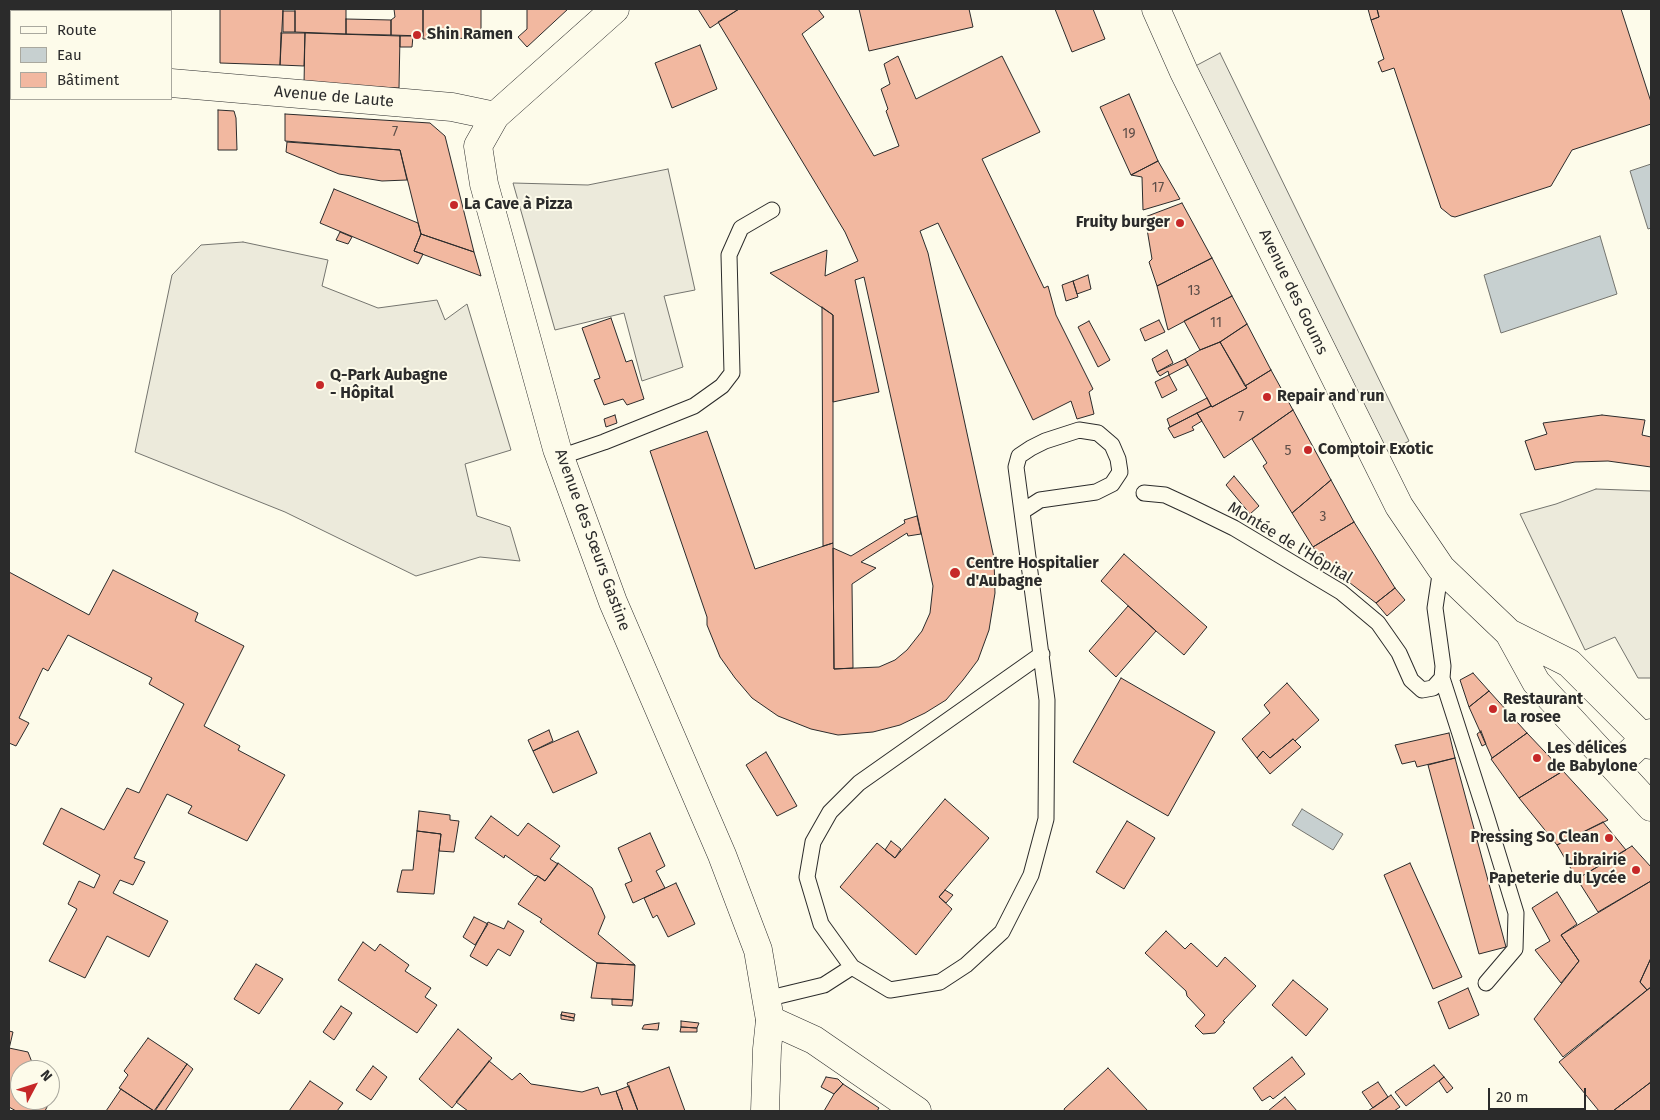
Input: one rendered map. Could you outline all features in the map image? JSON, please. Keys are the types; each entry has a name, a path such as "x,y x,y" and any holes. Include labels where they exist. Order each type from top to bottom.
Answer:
{"street":[{"name":"Avenue des Sœurs Gastine","path":"615,9 495,116 478,146 484,184 560,457 613,602 728,872 758,950 768,1010 765,1111"},
{"name":"Avenue des Goums","path":"1156,9 1189,80 1399,506 1441,568 1509,633"},
{"name":"Avenue de Laute","path":"172,83 452,107 495,116"},
{"path":"1509,633 1569,663 1649,739 1615,767"},
{"path":"1509,633 1536,682 1651,807"},
{"path":"768,1010 917,1111"}],"lane":[{"path":"560,457 604,442 694,406 722,386 732,373 728,255 741,228 772,210"},
{"path":"1023,510 1040,500 1096,492 1112,484 1120,472 1118,459 1112,445 1098,433 1079,430 1038,444 1018,456 1016,467 1023,510 1042,654 1047,700 1046,818 1031,875 1002,932 966,965 940,982 890,990 852,967 821,924 807,877 813,842 830,812 859,783 1042,654"},
{"name":"Montée de l'Hôpital","path":"1144,493 1165,494 1234,528 1341,592 1378,623 1399,653 1411,680 1422,690 1433,688 1442,678"},
{"path":"1441,568 1436,608 1443,666 1442,678 1516,913 1515,949 1486,983"},
{"path":"768,1010 824,985 852,967"}],"shaded area":[{"path":"1220,53 1409,441 1375,459 1184,72"},
{"path":"668,169 695,290 664,296 683,367 642,381 624,313 555,330 513,183 588,185"},
{"name":"Q-Park Aubagne - Hôpital","path":"243,242 328,260 322,286 378,308 437,300 445,320 467,304 511,450 465,464 477,516 510,527 520,561 480,557 416,576 285,512 135,452 172,275 201,245"},
{"path":"1596,489 1651,491 1651,678 1638,678 1615,637 1585,650 1520,514 1556,504"}],"water":[{"path":"1651,164 1651,228 1648,229 1630,171"},
{"path":"1600,236 1617,294 1501,333 1484,275"},
{"path":"1302,809 1343,834 1333,850 1292,825"}],"building":[{"path":"220,9 283,9 280,65 220,63"},
{"path":"295,9 346,9 346,34 295,32"},
{"path":"394,9 423,9 423,36 391,35 391,20 395,17"},
{"path":"423,9 481,9 481,38 423,39"},
{"path":"527,9 568,9 527,47 518,37 527,29"},
{"path":"698,9 739,9 710,28"},
{"path":"739,9 818,9 824,17 802,34 874,156 899,146 886,111 888,109 881,89 890,84 884,64 898,56 916,99 1002,56 1040,132 982,159 1044,288 1048,286 1056,315 1093,389 1089,392 1094,414 1077,419 1071,401 1033,420 938,223 920,231 928,253 994,558 995,593 989,630 978,660 946,700 900,725 873,732 838,735 811,729 778,716 752,698 735,678 720,657 707,625 707,617 650,451 707,431 755,569 833,543 834,669 879,667 895,660 907,650 922,631 930,613 933,586 864,277 855,280 879,392 833,402 833,315 770,273 827,250 825,276 858,261 845,232 718,22"},
{"path":"859,9 969,9 973,27 869,51"},
{"path":"1055,9 1093,9 1105,39 1072,52"},
{"path":"1368,9 1377,9 1379,17 1371,20"},
{"path":"1377,9 1621,9 1651,102 1651,124 1572,150 1551,186 1455,217 1451,216 1441,208 1394,68 1382,72 1378,62 1384,59 1371,20 1379,17"},
{"path":"283,11 295,11 295,32 283,32"},
{"path":"346,19 391,20 391,35 346,34"},
{"path":"9,32 10,50 9,49"},
{"path":"281,33 305,33 304,66 280,65"},
{"path":"305,33 400,36 399,88 304,84"},
{"path":"400,36 413,36 412,47 400,47"},
{"path":"700,45 717,89 672,108 655,63"},
{"path":"1129,94 1158,161 1131,175 1100,107"},
{"path":"218,110 234,111 237,150 218,150"},
{"path":"285,114 430,123 445,136 474,252 421,234 400,150 285,141"},
{"path":"287,142 400,150 407,180 382,181 339,174 286,152"},
{"path":"1158,161 1180,199 1143,210 1142,177 1131,175"},
{"path":"334,189 418,223 421,234 414,251 423,254 418,264 320,223"},
{"path":"1182,203 1212,258 1157,286 1149,262 1152,259 1145,217"},
{"path":"340,232 352,237 348,244 336,240"},
{"path":"421,234 474,252 481,276 414,251"},
{"path":"1212,258 1232,296 1168,330 1157,286"},
{"path":"1088,275 1091,289 1077,294 1073,281"},
{"path":"1073,281 1078,297 1066,301 1062,285"},
{"path":"1232,296 1247,324 1220,342 1200,350 1184,321"},
{"path":"822,307 833,315 833,543 823,546"},
{"path":"611,318 626,362 632,360 644,399 627,405 623,399 604,405 594,380 600,378 582,328"},
{"path":"1159,320 1165,332 1145,341 1140,329"},
{"path":"1089,321 1110,360 1098,367 1078,327"},
{"path":"1247,324 1271,370 1245,386 1220,342"},
{"path":"1220,342 1247,388 1212,407 1185,359 1200,350"},
{"path":"1167,350 1173,363 1157,372 1152,359"},
{"path":"1185,359 1188,365 1169,375 1168,371 1160,376 1157,372"},
{"path":"1271,370 1293,410 1224,458 1197,413 1247,388 1245,386"},
{"path":"1169,375 1177,390 1162,398 1155,382"},
{"path":"1207,398 1211,406 1170,427 1167,419"},
{"path":"1293,410 1331,480 1292,513 1263,466 1267,463 1252,439"},
{"path":"1197,413 1202,421 1192,427 1194,430 1174,438 1168,428"},
{"path":"615,415 617,423 606,427 604,419"},
{"path":"1602,415 1645,420 1642,435 1651,437 1651,467 1608,461 1575,462 1535,470 1525,441 1547,434 1543,423"},
{"path":"1234,476 1259,506 1250,514 1226,485"},
{"path":"1331,480 1354,522 1313,547 1292,513"},
{"path":"917,516 921,534 908,536 907,533 861,562 876,568 852,584 853,668 834,669 833,548 851,556 905,523 904,520"},
{"path":"1354,522 1395,588 1376,603 1350,583 1330,572 1313,547"},
{"path":"1124,554 1207,627 1184,655 1101,581"},
{"path":"113,570 198,613 195,621 244,646 204,726 240,746 238,750 285,775 247,841 188,813 192,806 167,794 134,858 145,862 133,885 120,880 113,893 168,921 149,957 107,936 85,978 49,961 77,909 68,904 79,881 94,888 100,875 43,844 61,808 104,830 127,788 139,793 184,704 149,684 152,678 68,635 48,671 43,668 19,718 29,723 16,746 9,743 9,572 89,615"},
{"path":"1395,588 1405,600 1387,616 1376,603"},
{"path":"1128,606 1156,631 1116,677 1089,651"},
{"path":"1473,673 1489,691 1469,707 1460,680"},
{"path":"1121,678 1215,732 1168,816 1073,762"},
{"path":"1287,683 1319,720 1295,741 1293,739 1270,758 1263,751 1257,758 1242,739 1270,713 1264,705"},
{"path":"1489,691 1527,733 1492,758 1469,707"},
{"path":"549,730 553,741 533,751 528,740"},
{"path":"578,731 597,773 553,793 533,751"},
{"path":"1481,731 1486,744 1482,746 1477,734"},
{"path":"1449,733 1455,758 1417,767 1415,761 1402,764 1395,745"},
{"path":"1527,733 1563,771 1519,798 1491,759"},
{"path":"1293,739 1301,747 1270,774 1257,758 1263,751 1270,758"},
{"path":"766,752 797,806 777,816 746,765"},
{"path":"1455,758 1506,947 1479,954 1428,765"},
{"path":"1563,771 1608,820 1557,845 1519,798"},
{"path":"945,799 989,838 939,897 952,909 916,955 840,887 877,843 895,858"},
{"path":"419,811 450,815 450,820 459,821 454,852 439,851 441,834 417,831"},
{"path":"491,816 518,836 528,823 560,846 550,859 558,864 545,881 505,855 504,858 475,838"},
{"path":"1127,821 1155,838 1124,889 1096,872"},
{"path":"1603,822 1626,850 1577,879 1557,845"},
{"path":"417,831 441,834 434,894 397,892 402,870 413,870"},
{"path":"650,833 665,866 656,871 665,888 633,903 625,884 632,881 618,848"},
{"path":"891,841 901,849 895,858 885,850"},
{"path":"1632,846 1651,867 1651,881 1598,912 1577,879"},
{"path":"558,863 592,888 605,917 598,934 635,965 597,963 540,922 542,919 518,904 538,876 545,881"},
{"path":"1410,863 1462,977 1433,989 1384,875"},
{"path":"1651,881 1651,958 1640,982 1647,990 1563,1057 1534,1019 1579,961 1561,935"},
{"path":"676,883 695,924 668,937 657,915 653,918 644,898"},
{"path":"945,890 953,895 946,903 939,897"},
{"path":"1557,892 1577,924 1561,935 1579,961 1561,983 1535,950 1550,941 1532,908"},
{"path":"474,917 488,924 475,945 463,937"},
{"path":"508,921 524,931 510,956 498,949 487,966 470,956 488,922 504,929"},
{"path":"1166,931 1185,949 1191,943 1217,967 1225,957 1256,986 1223,1021 1225,1022 1215,1033 1203,1034 1195,1026 1205,1015 1187,996 1186,991 1145,953"},
{"path":"363,942 375,951 380,944 409,965 405,971 431,988 425,997 437,1005 417,1033 338,980"},
{"path":"1651,958 1651,987 1647,990 1640,982"},
{"path":"597,963 635,965 633,1000 591,998"},
{"path":"256,964 283,979 259,1014 234,999"},
{"path":"1293,980 1328,1009 1306,1036 1272,1005"},
{"path":"1651,987 1651,1082 1613,1111 1599,1111 1559,1062"},
{"path":"1468,988 1479,1015 1449,1029 1438,1002"},
{"path":"612,999 633,1000 632,1006 612,1005"},
{"path":"341,1006 352,1013 334,1040 323,1032"},
{"path":"562,1012 575,1014 574,1018 561,1015"},
{"path":"561,1015 574,1018 574,1021 561,1019"},
{"path":"681,1021 699,1023 697,1028 681,1027"},
{"path":"659,1023 658,1030 642,1029 644,1025"},
{"path":"681,1027 697,1028 697,1032 680,1032"},
{"path":"458,1029 492,1058 452,1108 419,1079"},
{"path":"9,1031 13,1032 9,1049"},
{"path":"148,1038 187,1064 154,1111 119,1088 128,1075 124,1071"},
{"path":"9,1048 28,1052 31,1060 10,1060 9,1107"},
{"path":"1292,1057 1305,1074 1273,1099 1270,1096 1262,1101 1253,1088"},
{"path":"489,1061 512,1080 520,1073 531,1084 582,1092 598,1087 601,1095 616,1091 623,1111 468,1111 456,1102"},
{"path":"187,1064 193,1069 165,1111 155,1111"},
{"path":"1434,1065 1444,1077 1406,1106 1395,1092"},
{"path":"373,1066 387,1077 371,1100 356,1090"},
{"path":"669,1067 685,1111 638,1111 627,1083"},
{"path":"1108,1068 1148,1111 1065,1111 1064,1109"},
{"path":"826,1077 838,1079 843,1084 834,1094 821,1087"},
{"path":"1444,1077 1453,1088 1447,1093 1439,1081"},
{"path":"310,1081 343,1103 337,1111 289,1111"},
{"path":"1378,1082 1388,1097 1373,1108 1362,1092"},
{"path":"1651,1082 1651,1111 1613,1111"},
{"path":"843,1084 879,1108 877,1111 824,1111 834,1094"},
{"path":"629,1086 638,1111 623,1111 616,1091"},
{"path":"121,1089 154,1111 106,1111"},
{"path":"1391,1095 1400,1107 1394,1111 1368,1111"},
{"path":"1285,1097 1297,1111 1268,1111"},
{"path":"14,1110 46,1110 45,1111"}],"place":[{"name":"Shin Ramen","path":"417,35"},
{"name":"La Cave à Pizza","path":"454,205"},
{"name":"Fruity burger","path":"1180,223"},
{"name":"Q-Park Aubagne - Hôpital","path":"320,385"},
{"name":"Repair and run","path":"1267,397"},
{"name":"Comptoir Exotic","path":"1308,450"},
{"name":"Centre Hospitalier d'Aubagne","path":"955,573"},
{"name":"Restaurant la rosee","path":"1493,709"},
{"name":"Les délices de Babylone","path":"1537,758"},
{"name":"Pressing So Clean","path":"1609,838"},
{"name":"Librairie Papeterie du Lycée","path":"1636,870"}]}
